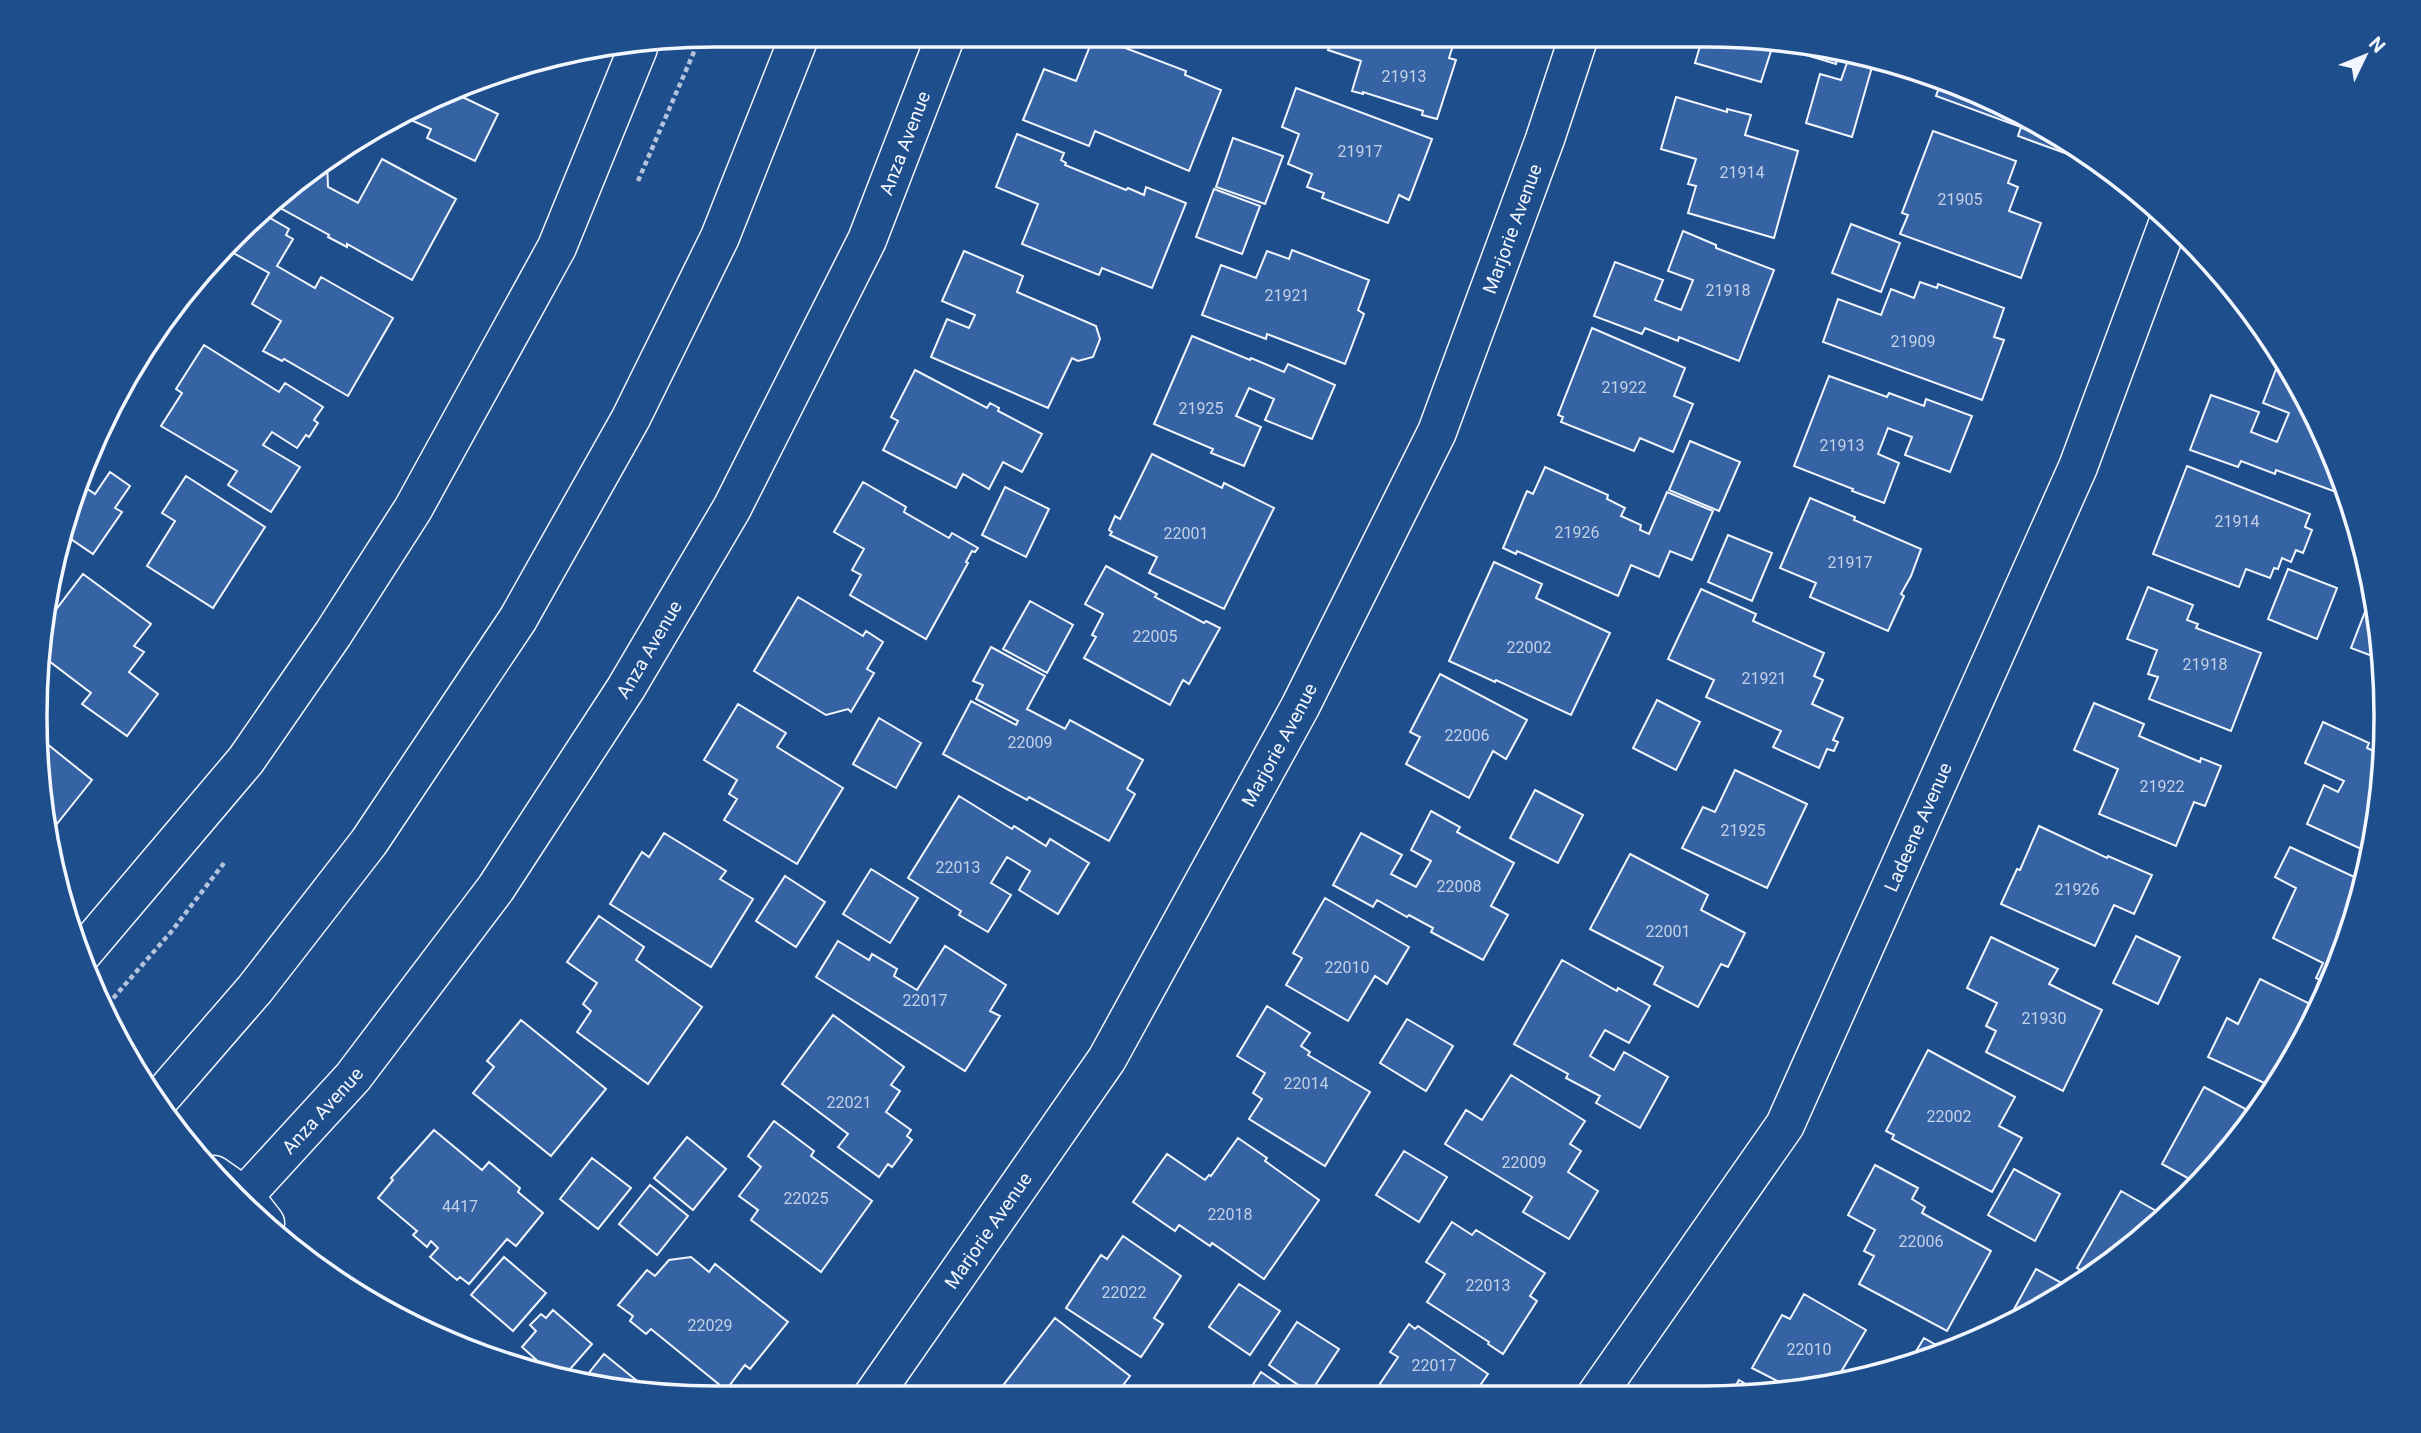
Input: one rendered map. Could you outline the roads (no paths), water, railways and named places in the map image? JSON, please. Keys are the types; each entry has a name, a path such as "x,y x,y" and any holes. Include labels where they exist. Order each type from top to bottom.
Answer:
{"street":[{"path":"164,1094 255,989 369,842 518,619 631,418 720,237 795,47"},
{"name":"Anza Avenue","path":"246,1193 353,1077 496,888 626,688 732,508 867,240 941,47"},
{"name":"Marjorie Avenue","path":"879,1386 1107,1059 1300,707 1437,432 1545,139 1575,47"},
{"path":"88,946 246,761 333,634 413,509 557,247 636,52"},
{"name":"Ladeene Avenue","path":"1602,1386 1785,1125 2078,467 2165,231"}]}
